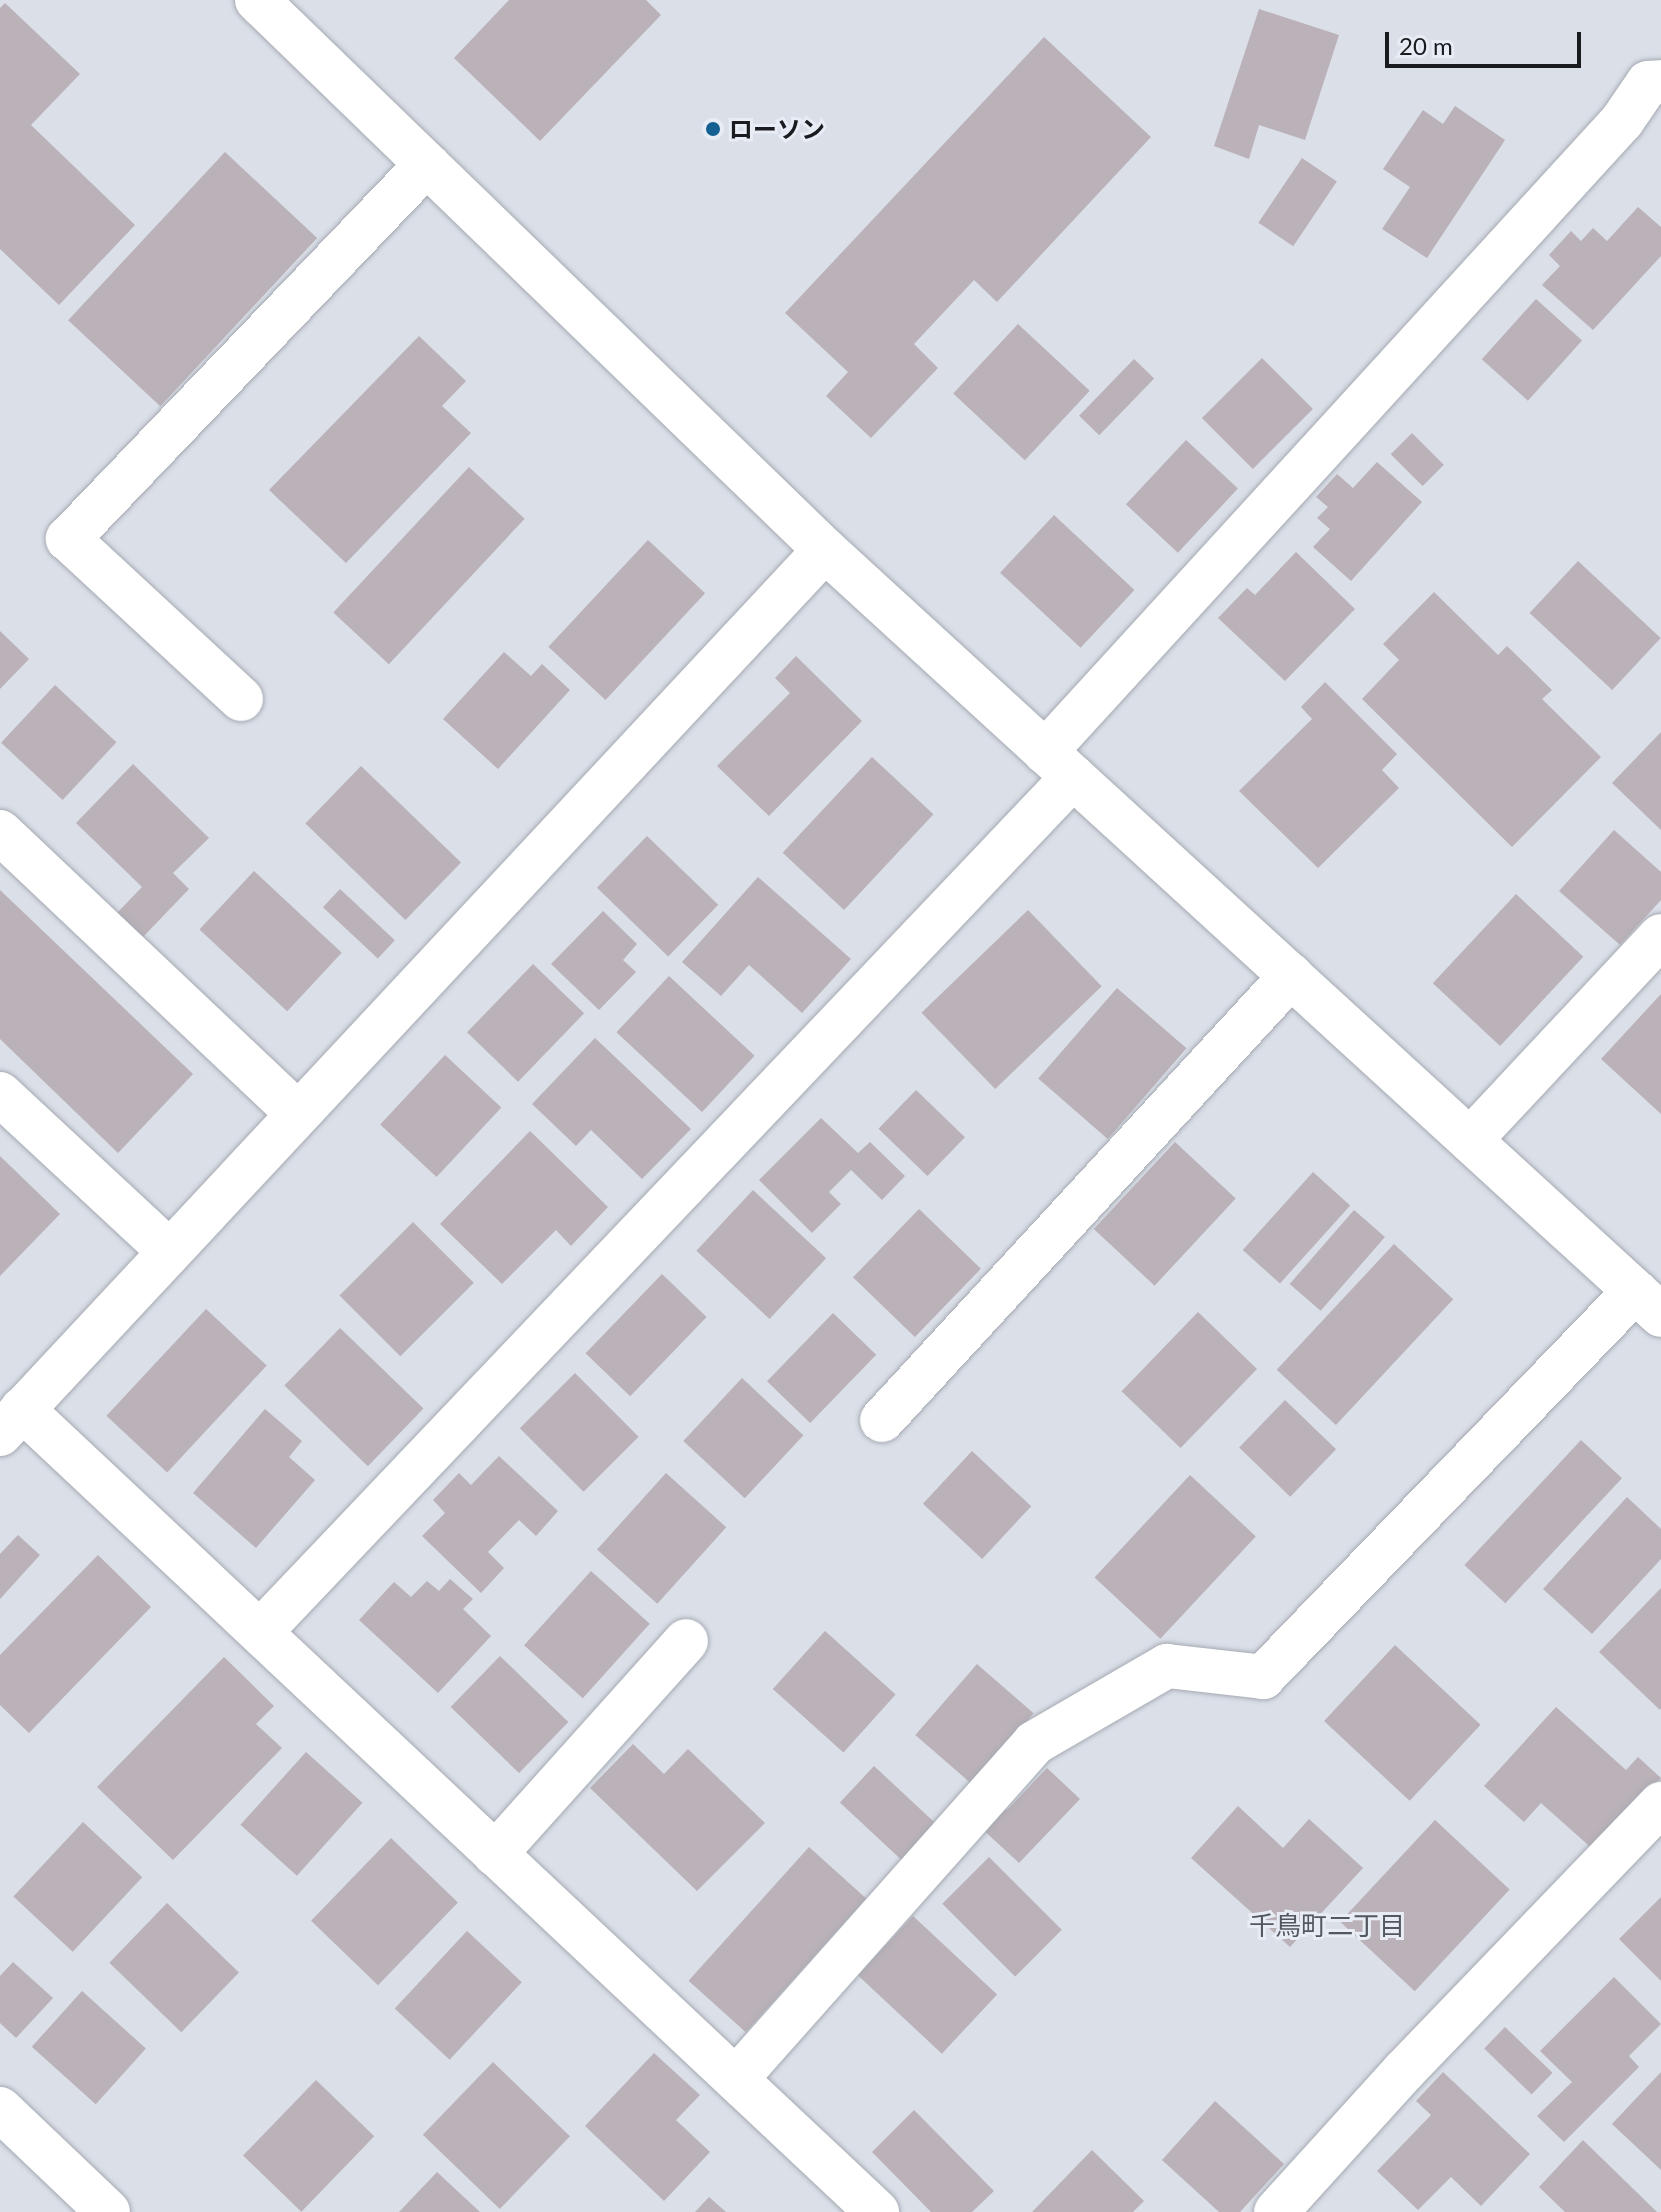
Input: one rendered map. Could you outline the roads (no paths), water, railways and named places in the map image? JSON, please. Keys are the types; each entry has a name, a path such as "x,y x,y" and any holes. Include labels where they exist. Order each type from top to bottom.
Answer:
{"street":[{"path":"260,2 825,550 1648,1303 1263,1677 1167,1666 1034,1743 736,2079"},
{"path":"260,1632 1059,764 1622,121 1648,83 1661,82"},
{"path":"241,699 68,539 427,164"},
{"path":"825,550 11,1421 260,1632 877,2212"},
{"path":"0,832 298,1114"},
{"path":"1470,1140 1661,936"},
{"path":"882,1420 1291,976"},
{"path":"0,1094 169,1251"},
{"path":"495,1854 686,1641"},
{"path":"1276,2212 1404,2071 1661,1804"},
{"path":"0,2109 108,2212"}],"place":[{"name":"ローソン","path":"713,129"}],"district":[{"name":"千鳥町二丁目","path":"1327,1926"}]}
